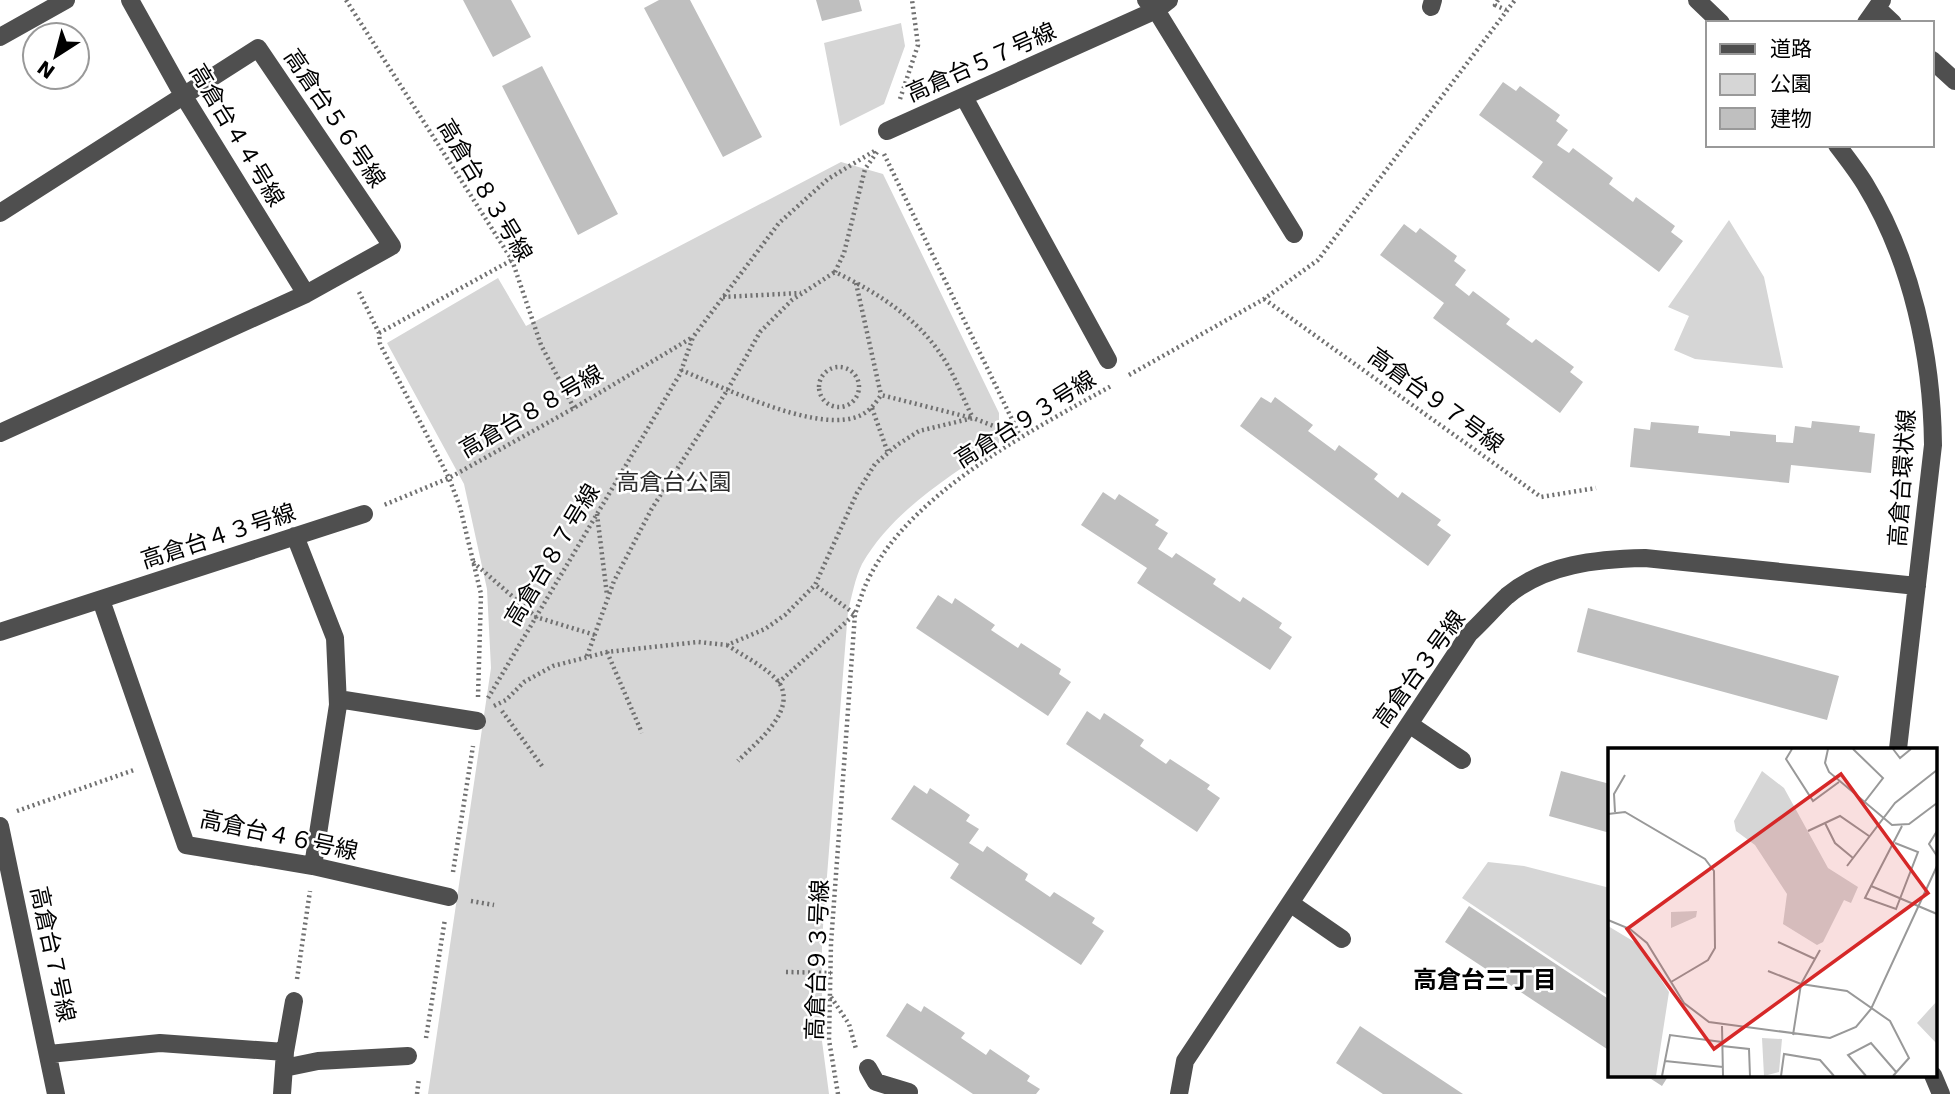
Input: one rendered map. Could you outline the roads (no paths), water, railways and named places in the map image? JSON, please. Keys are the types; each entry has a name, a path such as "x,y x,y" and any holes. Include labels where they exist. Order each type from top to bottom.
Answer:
{"street":[{"path":"0,37 66,0"},
{"name":"高倉台４４号線","path":"130,0 183,95 306,294"},
{"path":"1697,0 1719,21"},
{"path":"1157,3 1294,234"},
{"name":"高倉台５７号線","path":"884,139 1157,3"},
{"path":"1867,21 1879,4 1892,21"},
{"name":"高倉台５６号線","path":"183,95 257,48 393,246 306,294"},
{"path":"1934,62 1955,81"},
{"path":"0,213 183,95"},
{"path":"964,97 1108,360"},
{"name":"高倉台環状線","path":"1838,147 1866,185 1905,272 1923,336 1933,406 1933,445 1898,748"},
{"path":"0,433 306,294"},
{"name":"高倉台４３号線","path":"0,632 364,514"},
{"path":"295,536 335,638 338,699 313,866"},
{"name":"高倉台３号線","path":"1179,1094 1185,1061 1469,634 1509,595 1551,570 1606,559 1645,558 1917,586"},
{"name":"高倉台４６号線","path":"101,600 186,845 313,866 449,897"},
{"path":"338,699 477,718"},
{"path":"1409,724 1462,760"},
{"name":"高倉台７号線","path":"7,819 56,1094"},
{"path":"1290,903 1342,939"},
{"path":"282,1094 284,1060 294,1001"},
{"path":"49,1054 160,1043 284,1060 414,1062"},
{"path":"868,1068 876,1082 909,1092"},
{"path":"1933,1076 1941,1094"}],"district":[{"name":"高倉台三丁目","path":"1485,980"}],"park label":[{"name":"高倉台公園","path":"674,482"}]}
